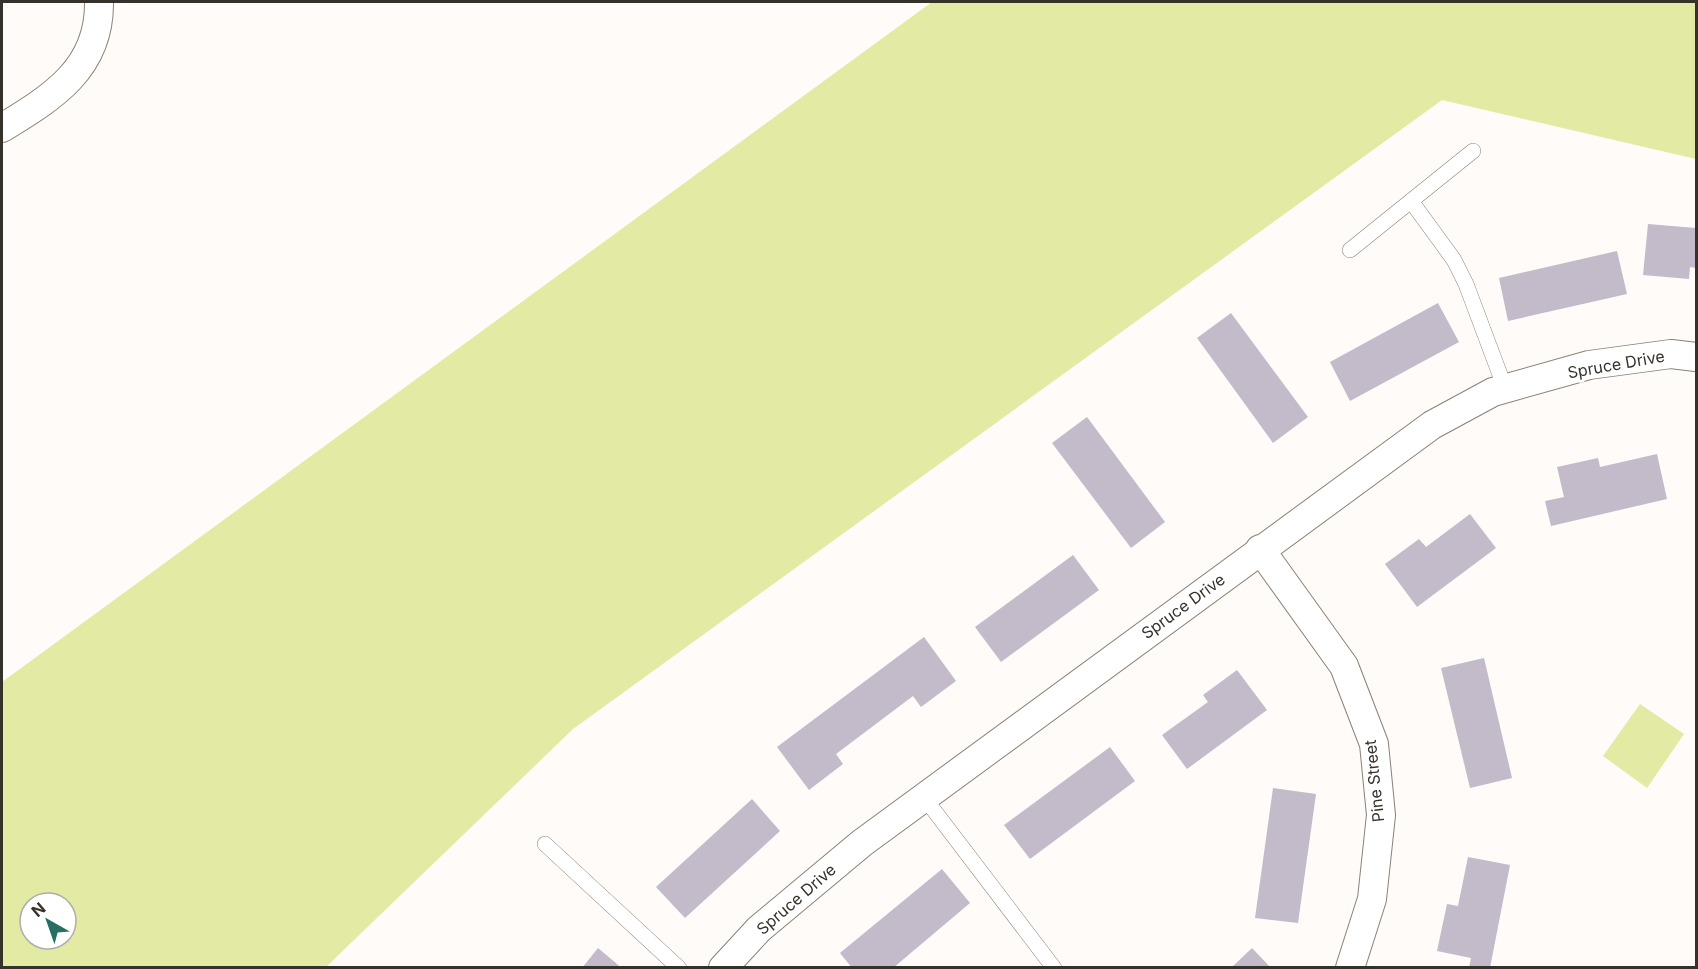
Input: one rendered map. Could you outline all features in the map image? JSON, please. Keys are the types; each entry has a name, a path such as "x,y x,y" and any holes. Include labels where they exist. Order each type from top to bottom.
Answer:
{"street":[{"path":"2,128 54,92 84,61 93,44 99,23 99,2"},
{"name":"Spruce Drive","path":"723,968 759,929 862,843 923,796 1432,425 1493,392 1589,365 1671,354 1696,357"},
{"name":"Pine Street","path":"1260,549 1344,666 1374,744 1381,815 1373,889 1355,958 1350,968"}],"lane":[{"path":"1350,250 1473,151"},
{"path":"1411,201 1454,260 1466,284 1505,388"},
{"path":"923,796 1054,968"},
{"path":"545,844 679,968"}],"green space":[{"path":"932,2 1696,2 1696,159 1442,100 573,729 326,967 2,967 2,682"},
{"path":"1640,704 1684,734 1647,788 1603,756"}],"building":[{"path":"1648,224 1696,228 1696,268 1690,267 1689,279 1643,275"},
{"path":"1617,251 1627,294 1508,321 1499,278"},
{"path":"1438,303 1459,342 1350,401 1330,362"},
{"path":"1231,313 1308,417 1273,443 1197,338"},
{"path":"1087,417 1165,522 1131,548 1052,443"},
{"path":"1657,454 1667,499 1551,526 1545,501 1564,497 1557,467 1598,458 1600,467"},
{"path":"1470,514 1496,548 1417,607 1385,564 1419,539 1426,547"},
{"path":"1073,555 1099,590 1001,662 975,627"},
{"path":"924,637 956,681 921,707 913,696 836,754 843,764 809,790 777,747"},
{"path":"1484,658 1512,778 1470,788 1441,668"},
{"path":"1237,670 1267,710 1187,769 1162,735 1208,702 1203,695"},
{"path":"1110,747 1135,781 1030,859 1004,825"},
{"path":"1273,788 1316,794 1298,923 1255,918"},
{"path":"752,799 780,831 685,918 656,887"},
{"path":"1468,857 1510,865 1490,968 1469,968 1471,958 1437,951 1447,904 1458,906"},
{"path":"942,869 970,903 893,968 852,968 840,953"},
{"path":"598,948 617,964 621,968 582,968"},
{"path":"1252,948 1271,968 1231,968"}]}
